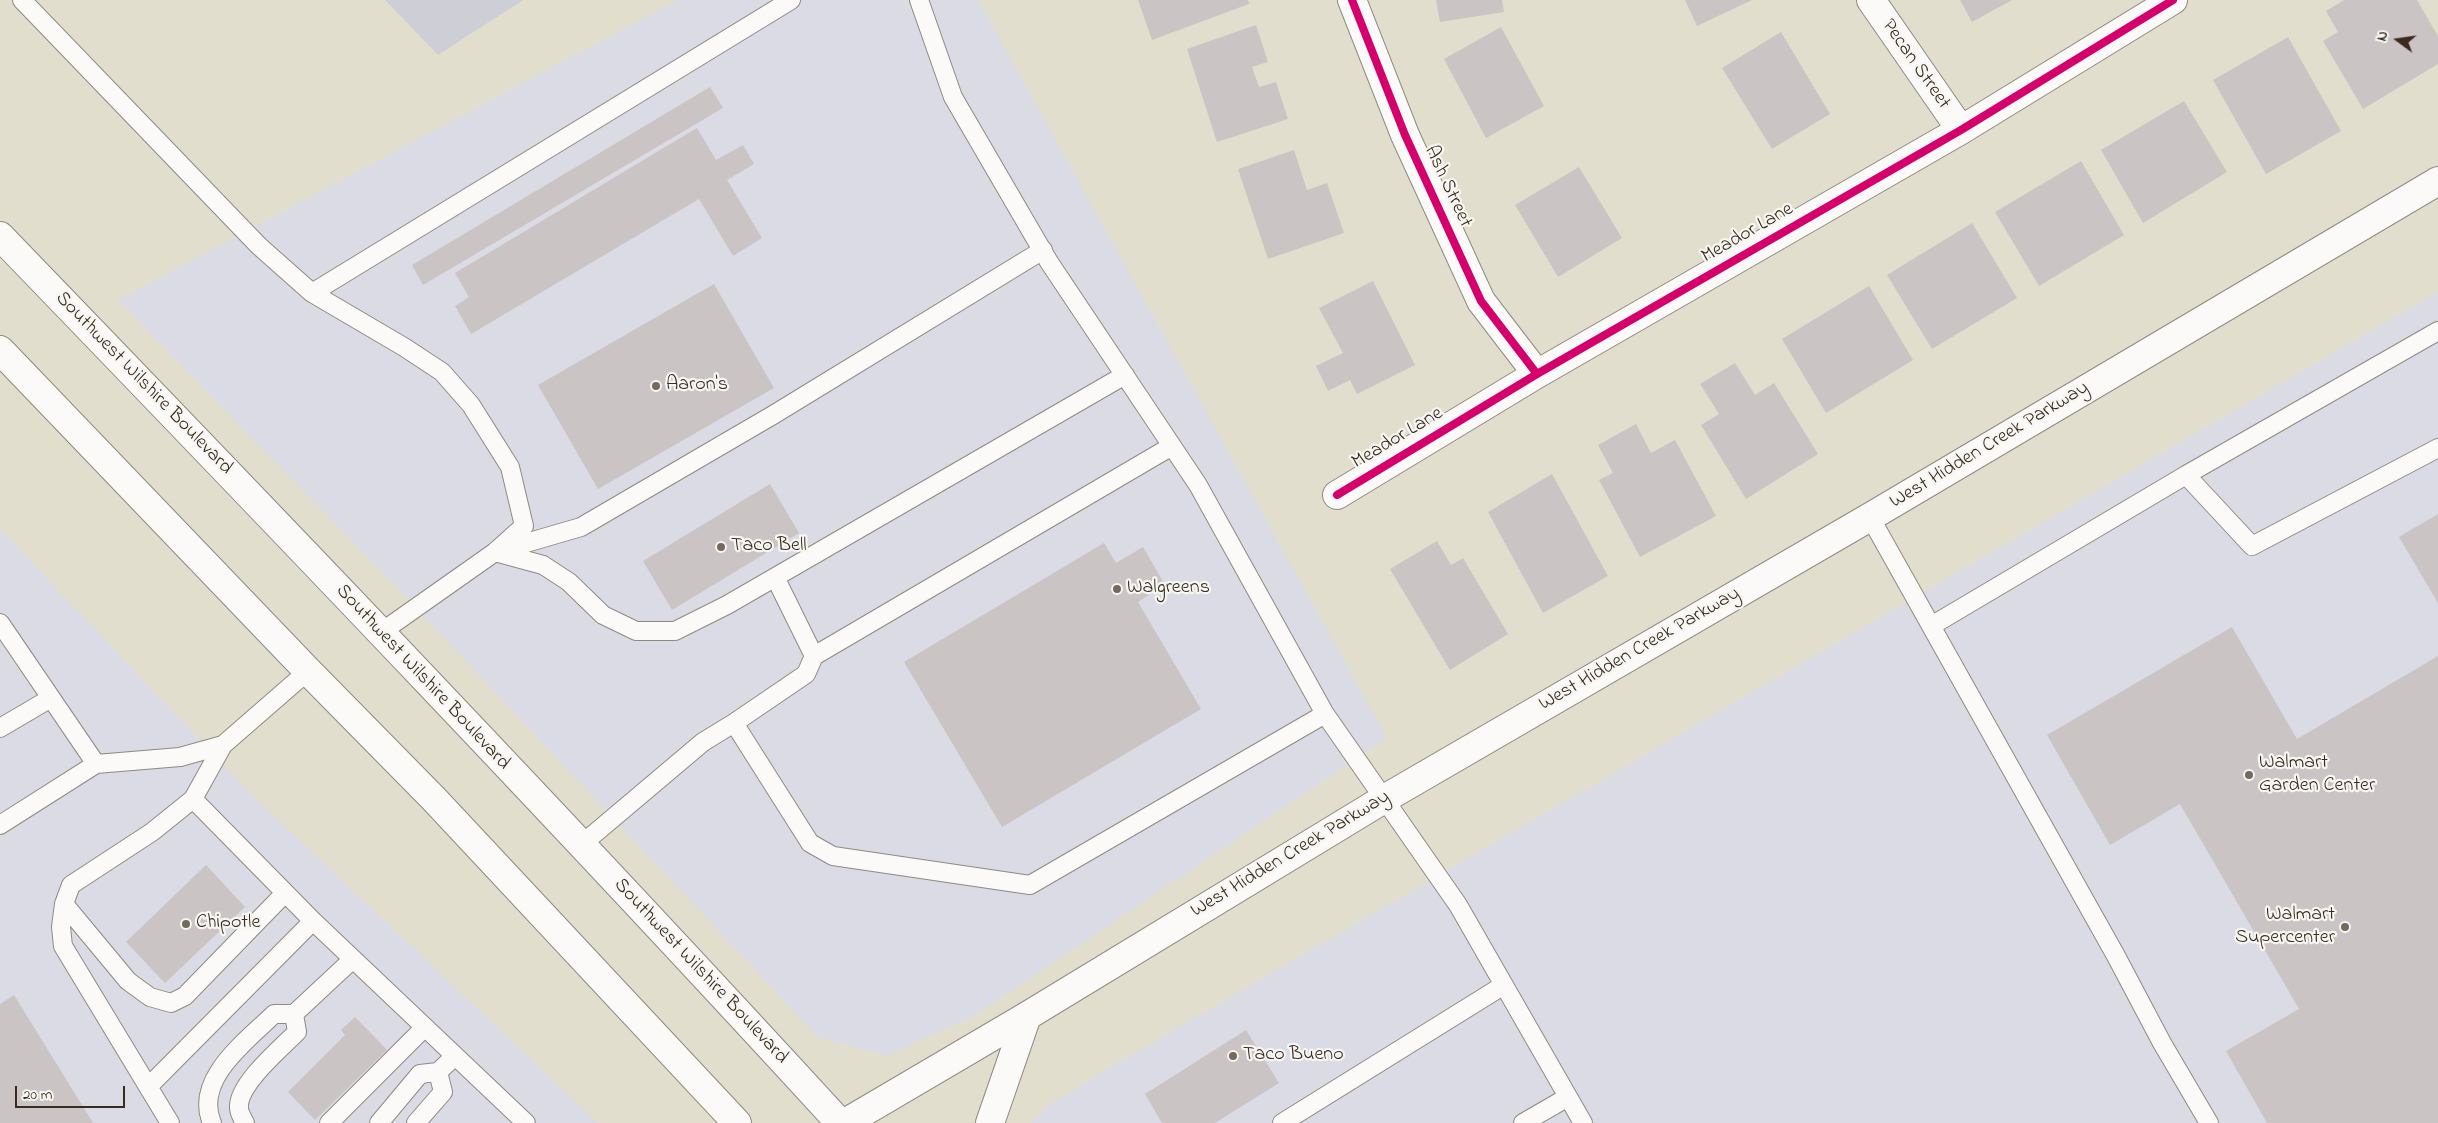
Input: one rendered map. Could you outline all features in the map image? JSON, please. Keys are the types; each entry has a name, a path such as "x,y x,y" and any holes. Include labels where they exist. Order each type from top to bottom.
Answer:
{"main road":[{"name":"Ash Street","path":"1352,0 1405,135 1482,301 1537,374"},
{"name":"Pecan Street","path":"1871,0 1961,130"},
{"name":"Meador Lane","path":"1337,494 1537,374 1961,130 2173,0"},
{"name":"West Hidden Creek Parkway","path":"845,1123 1027,1016 1384,799 1870,517 2438,181"},
{"name":"Southwest Wilshire Boulevard","path":"0,236 581,845 840,1123"},
{"path":"0,350 308,671 434,799 737,1123"},
{"path":"990,1123 1027,1016"}],"lane":[{"path":"22,0 259,246 312,293 404,347 442,372 471,405 510,467 524,526 495,552 380,633"},
{"path":"312,293 791,0"},
{"path":"919,0 953,97 1043,250 1198,485 1325,714 1458,905 1582,1123"},
{"path":"495,552 581,527 773,415 1043,250"},
{"path":"1931,626 2186,475 2438,331"},
{"path":"495,552 543,566 569,582 603,616 636,631 675,631 775,577 1125,375"},
{"path":"581,845 704,742 806,674 814,656 1172,446"},
{"path":"2186,475 2252,546 2438,448"},
{"path":"1870,517 2116,956 2162,1044 2209,1123"},
{"path":"775,577 814,656"},
{"path":"0,623 96,764"},
{"path":"170,1123 63,946 61,927 64,904 71,885 152,832 194,799 223,745 308,671"},
{"path":"0,728 51,698"},
{"path":"734,723 810,843 833,856 1030,885 1325,714"},
{"path":"0,825 96,764 180,756 223,745"},
{"path":"194,799 313,921 526,1123"},
{"path":"64,904 128,981 150,997 171,1003 185,996 285,893"},
{"path":"148,1087 313,921"},
{"path":"212,1123 208,1114 212,1084 224,1064 274,1014 294,1014 353,959"},
{"path":"1282,1123 1504,985"},
{"path":"245,1123 239,1109 241,1095 247,1085 297,1032 294,1014"},
{"path":"329,1123 424,1027"},
{"path":"379,1123 420,1074 438,1072 455,1056"},
{"path":"416,1123 443,1092 438,1072"},
{"path":"1523,1123 1568,1098"}],"shaded area":[{"path":"385,0 523,0 438,55"},
{"path":"678,0 978,0 1387,738 977,1014 887,1056 818,1037 391,581 118,300"},
{"path":"2438,292 2438,1123 1031,1123 1046,1107 1109,1068"},
{"path":"0,529 254,797 598,1123 0,1123"}],"building":[{"path":"1138,0 1248,0 1249,4 1152,40"},
{"path":"1436,0 1502,0 1504,12 1440,22"},
{"path":"1685,0 1752,0 1697,26"},
{"path":"1960,0 2012,0 1972,22"},
{"path":"2344,0 2417,0 2438,36 2438,64 2363,109 2323,41 2338,32 2326,11"},
{"path":"1256,25 1268,62 1252,67 1259,87 1276,82 1288,119 1217,142 1187,49"},
{"path":"1501,27 1544,106 1486,138 1444,59"},
{"path":"1781,32 1830,114 1772,149 1722,68"},
{"path":"2288,37 2341,131 2266,174 2213,80"},
{"path":"710,87 723,108 423,285 412,265"},
{"path":"2184,101 2227,172 2143,223 2101,150"},
{"path":"697,128 716,160 743,145 754,164 727,180 762,238 733,256 699,199 471,334 455,306 469,297 455,273"},
{"path":"1294,150 1307,190 1327,183 1344,233 1268,259 1238,169"},
{"path":"2081,161 2124,235 2039,286 1995,212"},
{"path":"1579,167 1622,238 1558,277 1515,205"},
{"path":"1972,223 2017,298 1932,349 1887,275"},
{"path":"1373,281 1415,365 1357,394 1350,380 1328,391 1316,366 1343,353 1319,308"},
{"name":"Aaron's","path":"714,284 774,388 598,489 538,385"},
{"path":"1869,286 1913,360 1826,413 1782,339"},
{"path":"1735,363 1755,395 1774,383 1818,454 1746,499 1701,425 1719,414 1700,384"},
{"path":"1636,424 1651,453 1675,440 1716,516 1640,557 1599,480 1613,473 1598,445"},
{"path":"1552,474 1608,576 1543,613 1488,512"},
{"name":"Taco Bell","path":"770,484 799,533 672,610 643,561"},
{"path":"2438,514 2438,603 2399,537"},
{"path":"1437,541 1451,565 1463,558 1508,634 1450,670 1390,569"},
{"name":"Walgreens","path":"1104,543 1116,563 1143,547 1165,585 1138,602 1201,709 1002,827 904,662"},
{"name":"Walmart Supercenter","path":"2232,627 2297,739 2438,656 2438,1123 2267,1123 2226,1051 2299,1009 2180,804 2110,845 2047,735"},
{"name":"Chipotle","path":"206,865 245,907 165,983 126,942"},
{"path":"14,995 93,1123 0,1123 0,1004"},
{"path":"355,1017 387,1050 315,1120 288,1092 345,1035 341,1030"},
{"name":"Taco Bueno","path":"1246,1030 1279,1083 1215,1123 1162,1123 1145,1094"}],"cycle path":[{"path":"1352,0 1405,135 1481,301 1537,374"},
{"path":"1337,495 1537,374 1961,130 2173,0"}],"place":[{"name":"Aaron's","path":"656,386"},
{"name":"Taco Bell","path":"721,547"},
{"name":"Walgreens","path":"1117,589"},
{"name":"Walmart Garden Center","path":"2249,775"},
{"name":"Chipotle","path":"186,924"},
{"name":"Walmart Supercenter","path":"2345,927"},
{"name":"Taco Bueno","path":"1233,1056"}]}
